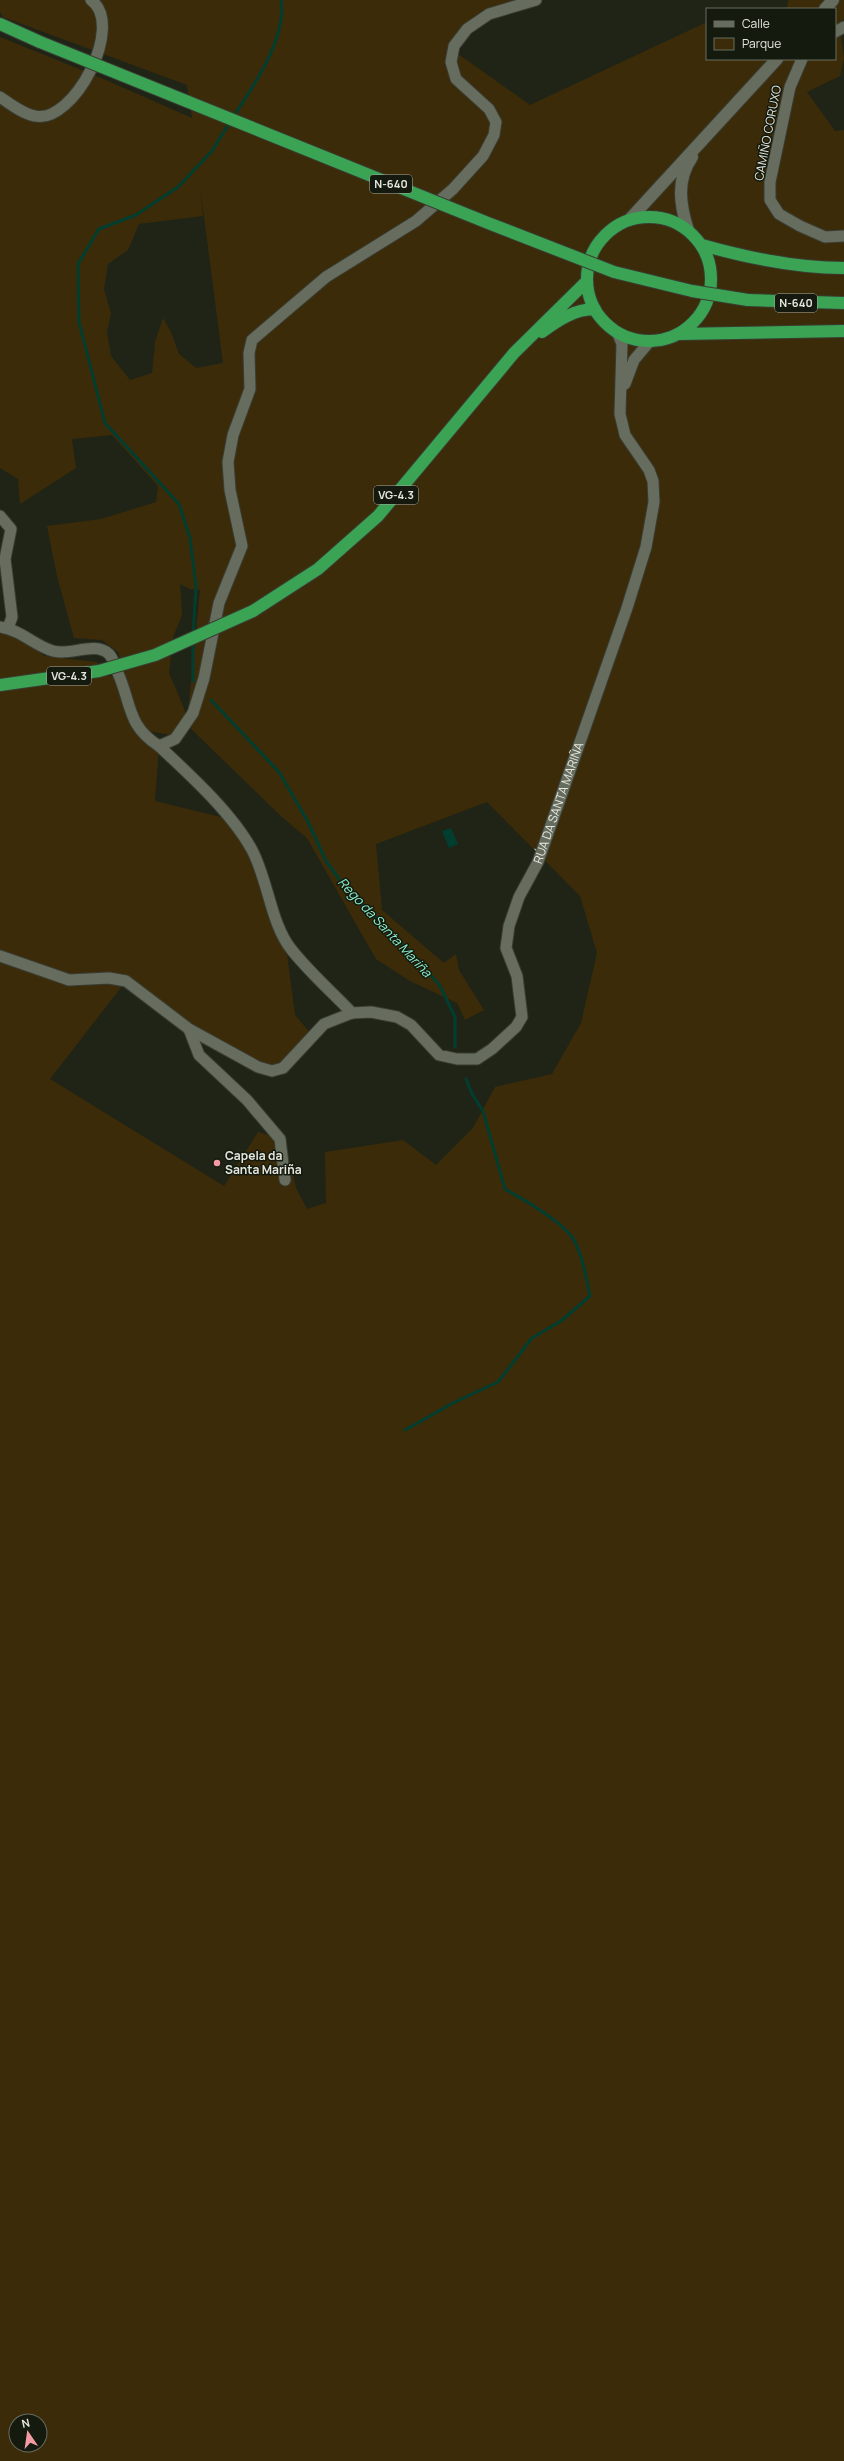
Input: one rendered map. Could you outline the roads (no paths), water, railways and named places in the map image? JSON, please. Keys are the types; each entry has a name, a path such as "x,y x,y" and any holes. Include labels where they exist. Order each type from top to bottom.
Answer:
{"highway":[{"name":"N-640","path":"0,24 40,42 488,224 614,272 692,291 748,300 844,303"},
{"path":"646,217 662,218 688,230 702,245 710,264 711,287 707,302 700,315 690,326 679,334 666,339 650,341 634,339 617,332 605,322 595,309 590,297 587,281 594,252 600,242 613,229 629,220 646,217"},
{"path":"702,245 742,256 816,268 844,268"},
{"name":"VG-4.3","path":"0,685 39,681 99,671 155,655 253,611 318,568 378,516 514,353 587,281"},
{"name":"VG-4.3","path":"514,353 565,317 585,309 595,309"},
{"path":"679,334 844,330"},
{"path":"0,680 39,681"},
{"path":"0,692 39,681"}],"street":[{"path":"0,97 36,117 53,114 66,103 89,77 100,50 102,32 99,14 91,0"},
{"path":"159,746 175,739 194,713 204,678 219,603 242,546 230,490 228,462 233,435 250,389 249,353 252,340 326,277 416,221 452,189 483,156 494,135 496,122 489,109 456,79 451,62 454,46 467,29 489,14 536,0"},
{"path":"826,8 833,0"},
{"path":"629,220 776,60"},
{"name":"CAMIÑO CORUXO","path":"802,60 790,87 770,182 770,200 779,214 800,226 825,237 844,236"},
{"path":"688,230 680,192 688,164 705,138"},
{"name":"RÚA DA SANTA MARIÑA","path":"0,956 69,980 108,978 126,981 189,1029 258,1067 272,1071 283,1068 324,1024 352,1013 371,1012 397,1017 411,1025 439,1054 456,1059 477,1058 492,1049 516,1027 522,1017 518,976 506,948 509,926 519,897 538,862 627,608 646,546 654,502 653,481 649,470 625,435 620,414 622,344 617,332"},
{"name":"RÚA DA SANTA MARIÑA","path":"621,398 627,374 634,360 650,341"},
{"path":"0,516 11,529 5,559 12,617 4,628 53,651 98,648 110,655 121,678 134,723 147,738 159,746 200,784 243,837 265,881 280,926 291,949 352,1013"},
{"path":"189,1029 199,1055 247,1100 280,1139 285,1180"}],"water":[{"path":"451,828 458,844 449,848 442,831"}],"waterway":[{"name":"Rego da Santa Mariña","path":"233,117 259,77 274,46 279,30 281,0"},
{"name":"Rego da Santa Mariña","path":"193,635 196,586 190,538 179,504 105,423 79,322 78,264 99,229 136,215 178,187 212,151 230,122"},
{"name":"Rego da Santa Mariña","path":"193,643 193,681"},
{"name":"Rego da Santa Mariña","path":"211,700 279,772 307,820 326,861 344,886 418,960 440,986 455,1017 455,1047"},
{"name":"Rego da Santa Mariña","path":"405,1430 453,1403 498,1382 532,1338 561,1321 590,1296 580,1253 569,1233 553,1219 505,1189 483,1111 472,1094 466,1079"}],"place":[{"name":"Capela da Santa Mariña","path":"217,1163"}]}
